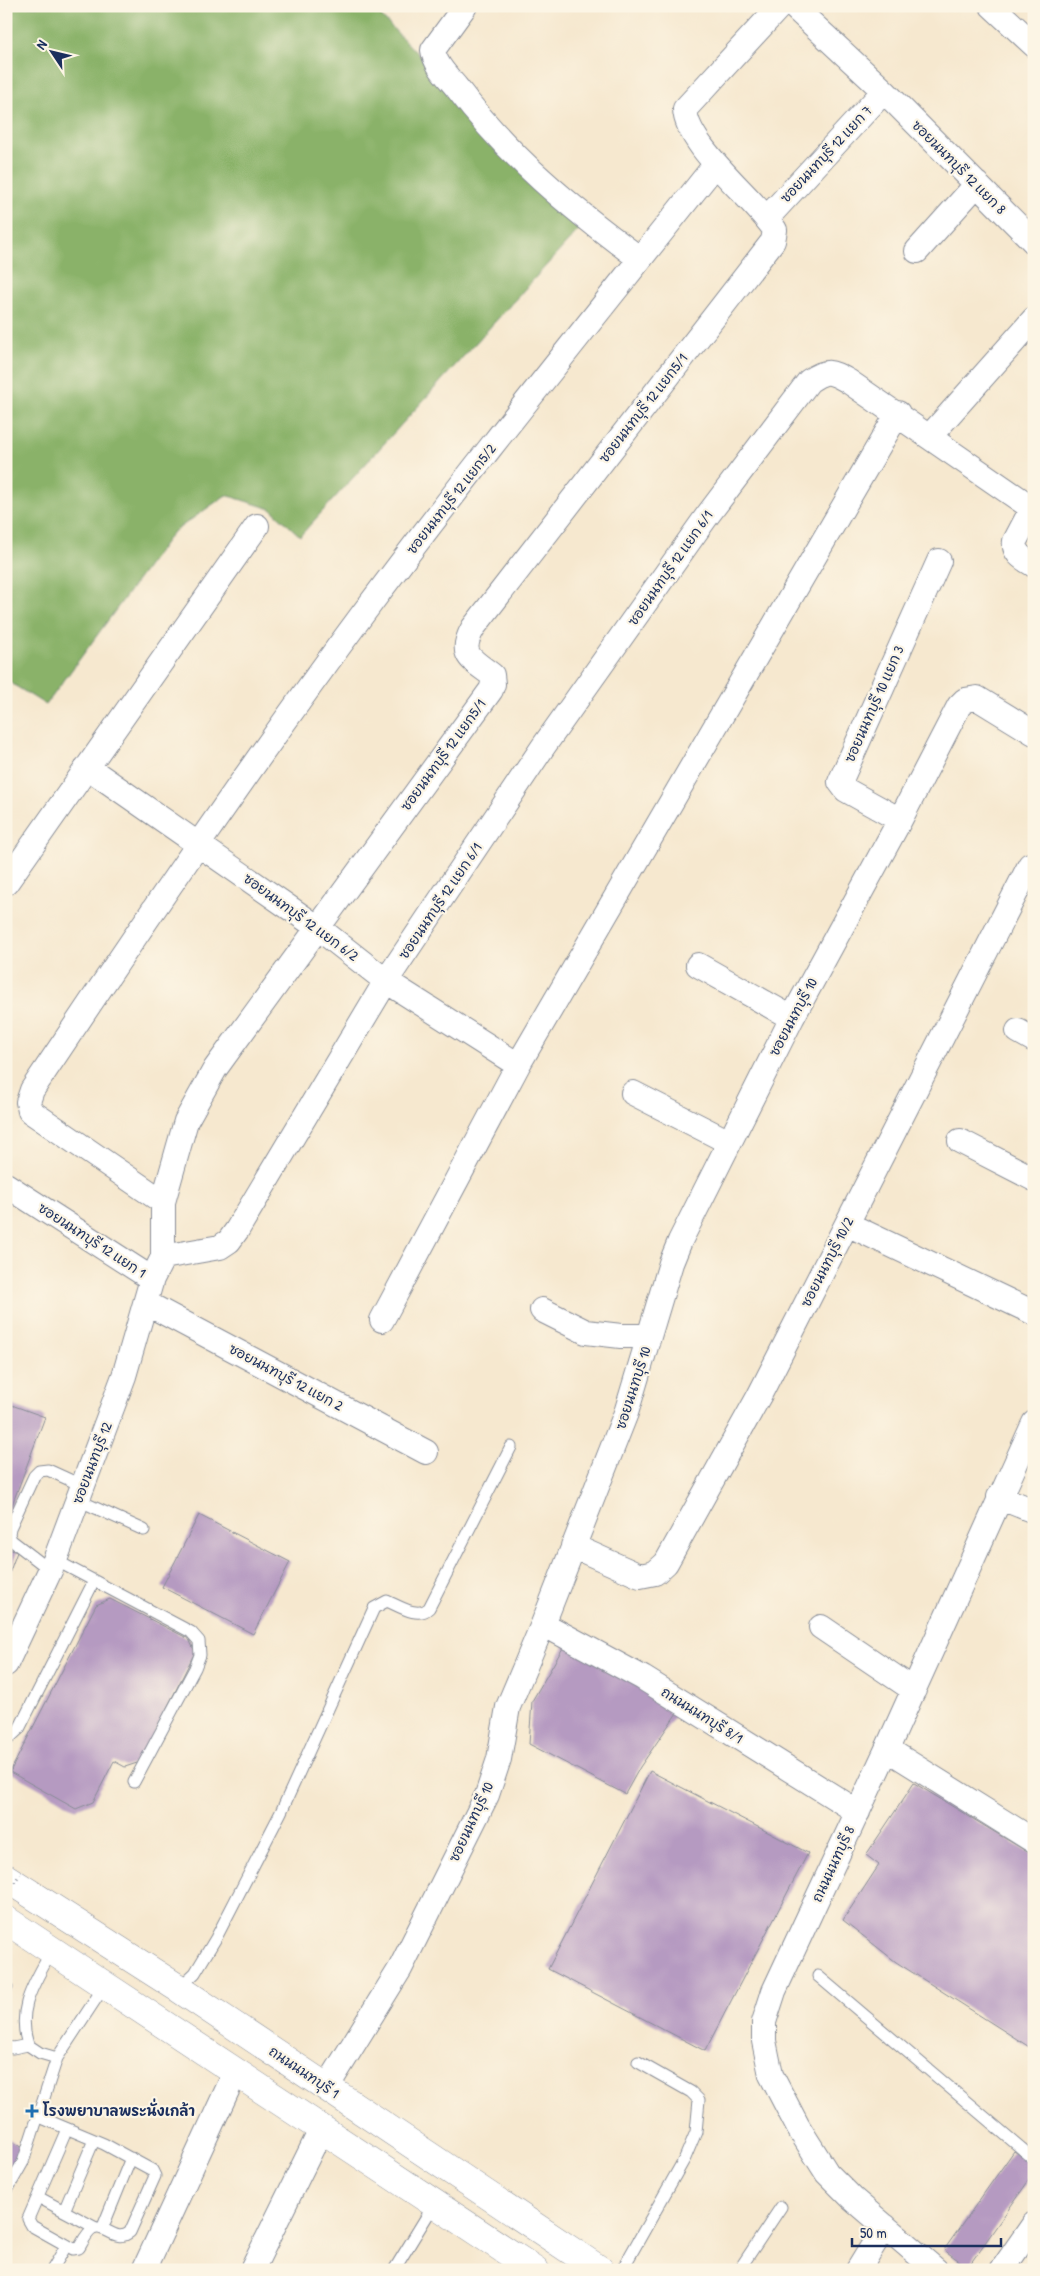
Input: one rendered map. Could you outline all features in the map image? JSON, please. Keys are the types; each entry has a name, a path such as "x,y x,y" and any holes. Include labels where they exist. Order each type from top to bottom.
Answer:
{"main road":[{"name":"ถนนนนทบุรี 1","path":"13,1876 600,2270"},
{"path":"6,1920 536,2270"}],"street":[{"path":"465,6 433,50 434,57 441,68 474,110 520,162 584,218 640,259"},
{"path":"767,218 715,165 691,129 686,119 685,109 780,6"},
{"name":"ซอยนนทบุรี 12 แยก 8","path":"793,6 884,91 1034,242"},
{"path":"992,6 1034,45"},
{"name":"ซอยนนทบุรี 12 แยก 7","path":"767,218 884,91"},
{"name":"ซอยนนทบุรี 12 แยก5/2","path":"163,1202 30,1111 28,1102 32,1090 198,842 402,561 715,165"},
{"path":"917,250 977,184"},
{"name":"ซอยนนทบุรี 12 แยก5/1","path":"163,1257 163,1202 186,1121 215,1069 491,690 493,684 492,675 470,658 465,650 466,640 472,628 774,241 775,230 767,218"},
{"path":"930,436 1034,320"},
{"name":"ซอยนนทบุรี 12 แยก 6/1","path":"386,981 549,739 707,516 809,381 820,374 830,372 848,381 1033,507"},
{"path":"382,1320 518,1065 898,414"},
{"path":"1025,559 1014,547 1015,541 1033,507"},
{"path":"6,884 256,526"},
{"name":"ซอยนนทบุรี 10 แยก 3","path":"900,820 846,790 840,782 939,560"},
{"name":"ซอยนนทบุรี 10","path":"327,2087 400,1969 487,1795 499,1759 508,1707 543,1624 626,1413 671,1262 792,1018 900,820 959,706 965,700 977,698 1034,733"},
{"name":"ซอยนนทบุรี 12 แยก 6/2","path":"87,766 318,927 386,981 518,1065"},
{"name":"ซอยนนทบุรี 10/2","path":"573,1546 640,1576 655,1573 664,1567 759,1396 1030,865"},
{"path":"698,965 792,1018"},
{"path":"163,1257 220,1247 237,1230 386,981"},
{"path":"633,1093 729,1142"},
{"path":"960,1141 1034,1179"},
{"name":"ซอยนนทบุรี 12 แยก 1","path":"6,1185 152,1279"},
{"path":"847,1224 900,1247 1034,1313"},
{"name":"ซอยนนทบุรี 12","path":"6,1664 52,1565 81,1493 124,1376 152,1279 163,1257"},
{"name":"ซอยนนทบุรี 12 แยก 2","path":"146,1303 426,1452"},
{"path":"542,1310 586,1332 622,1336 649,1336"},
{"name":"ถนนนนทบุรี 8","path":"936,2270 827,2174 798,2127 771,2076 764,2041 764,2022 774,1991 887,1749 1034,1423"},
{"path":"999,1497 1034,1511"},
{"name":"ถนนนนทบุรี 8/1","path":"543,1624 643,1678 858,1812"},
{"path":"821,1627 914,1690"},
{"path":"887,1749 1034,1842"},
{"path":"144,2270 236,2072"},
{"path":"252,2270 322,2128"},
{"path":"1002,2270 1034,2224"},
{"path":"858,2270 885,2226"}],"lane":[{"path":"178,1988 195,1973 216,1938 277,1820 374,1608 387,1601 418,1613 425,1612 429,1608 511,1447"},
{"path":"134,1782 195,1668 200,1655 199,1641 191,1632 94,1581 52,1565 11,1540 9,1534 34,1476 39,1471 48,1470 81,1493 144,1530"},
{"path":"6,1741 19,1729 94,1581"},
{"path":"52,1950 30,1993 22,2019 28,2045 40,2053 57,2058"},
{"path":"818,1976 1034,2159"},
{"path":"6,2192 23,2162 57,2058 105,1985"},
{"path":"6,2047 13,2048 28,2045"},
{"path":"622,2270 685,2158 696,2132 699,2100 692,2092 638,2062"},
{"path":"37,2116 131,2158 152,2170 155,2174 130,2232 123,2237 99,2228 38,2197"},
{"path":"67,2129 28,2219 32,2226 73,2249 79,2248 91,2229 99,2228"},
{"path":"64,2211 94,2140"},
{"path":"99,2228 131,2158"},
{"path":"394,2270 435,2204"},
{"path":"739,2270 781,2207"},
{"path":"52,2270 66,2246"}],"path":[{"path":"6,1895 13,1876"}],"green space":[{"path":"6,6 371,6 584,224 300,536 271,509 226,495 172,533 46,705 6,680"}],"building":[{"path":"6,1403 45,1417 6,1521"},
{"path":"199,1515 290,1562 253,1634 162,1587"},
{"path":"6,1548 17,1552 6,1582"},
{"path":"110,1599 189,1639 195,1652 140,1762 125,1767 114,1761 93,1802 76,1809 10,1772 96,1605"},
{"path":"567,1641 679,1710 640,1767 625,1794 529,1744 532,1701"},
{"path":"650,1771 808,1853 705,2051 548,1969"},
{"path":"914,1783 1034,1856 1034,2050 896,1962 843,1920 879,1865 866,1855"},
{"path":"6,2138 27,2150 6,2187"},
{"path":"1014,2151 1034,2165 1034,2173 968,2267 944,2250"}],"place":[{"name":"โรงพยาบาลพระนั่งเกล้า","path":"32,2111"}]}
